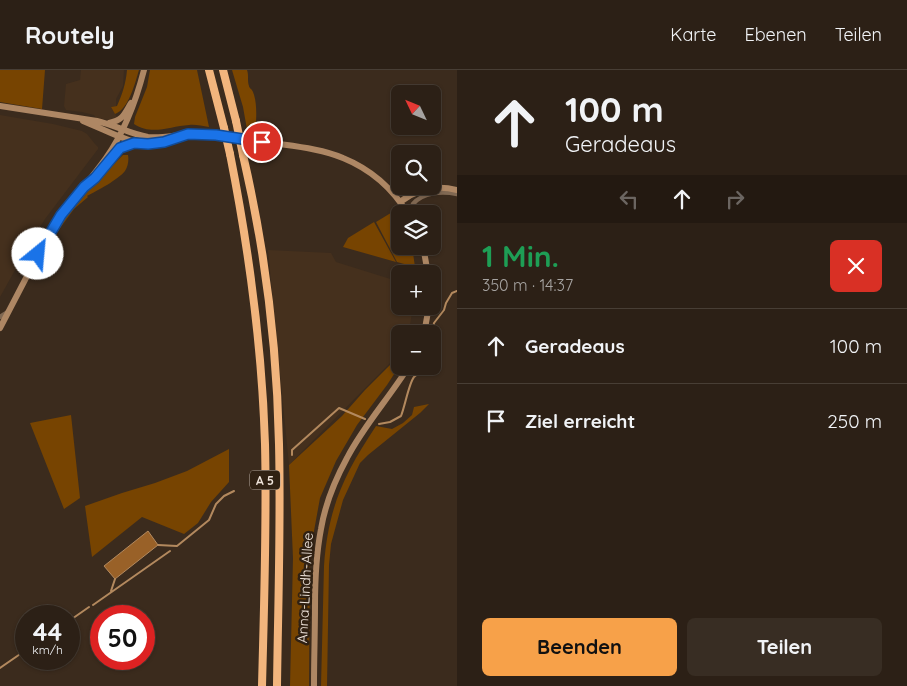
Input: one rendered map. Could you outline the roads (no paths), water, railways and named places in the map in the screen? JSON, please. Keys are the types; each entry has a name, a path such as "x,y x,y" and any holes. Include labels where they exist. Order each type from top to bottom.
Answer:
{"highway":[{"name":"A 5","path":"209,70 230,154 242,220 251,274 262,379 265,443 262,686"},
{"name":"A 5","path":"223,70 236,121 259,234 276,378 280,513 277,686"}],"main road":[{"path":"0,328 52,228 108,156 119,138 129,118 144,70"},
{"path":"107,124 116,122 123,117 139,88"},
{"path":"0,106 88,119 136,135 149,137 188,134 216,135 329,153 362,168 374,176 390,190 402,205"},
{"path":"79,119 134,143 164,142 188,134"},
{"path":"84,187 95,178 120,148 134,143"},
{"path":"400,202 412,194 428,189 457,190"},
{"name":"Anna-Lindh-Allee","path":"314,686 316,564 321,528 326,509 333,488 347,458 367,426 404,375"}],"street":[{"path":"412,205 417,200 428,195 441,193 457,194"},
{"path":"0,317 9,312"}],"waterway":[{"path":"434,325 444,310 452,293 457,291"},
{"path":"379,424 390,422 401,416 412,380 416,375"},
{"path":"292,455 292,450 339,408 365,419"},
{"path":"158,545 177,546 209,520 216,504 224,496 234,491"},
{"path":"93,605 170,551"},
{"path":"111,591 115,579"},
{"path":"80,613 89,607"},
{"path":"0,668 15,658"}]}
